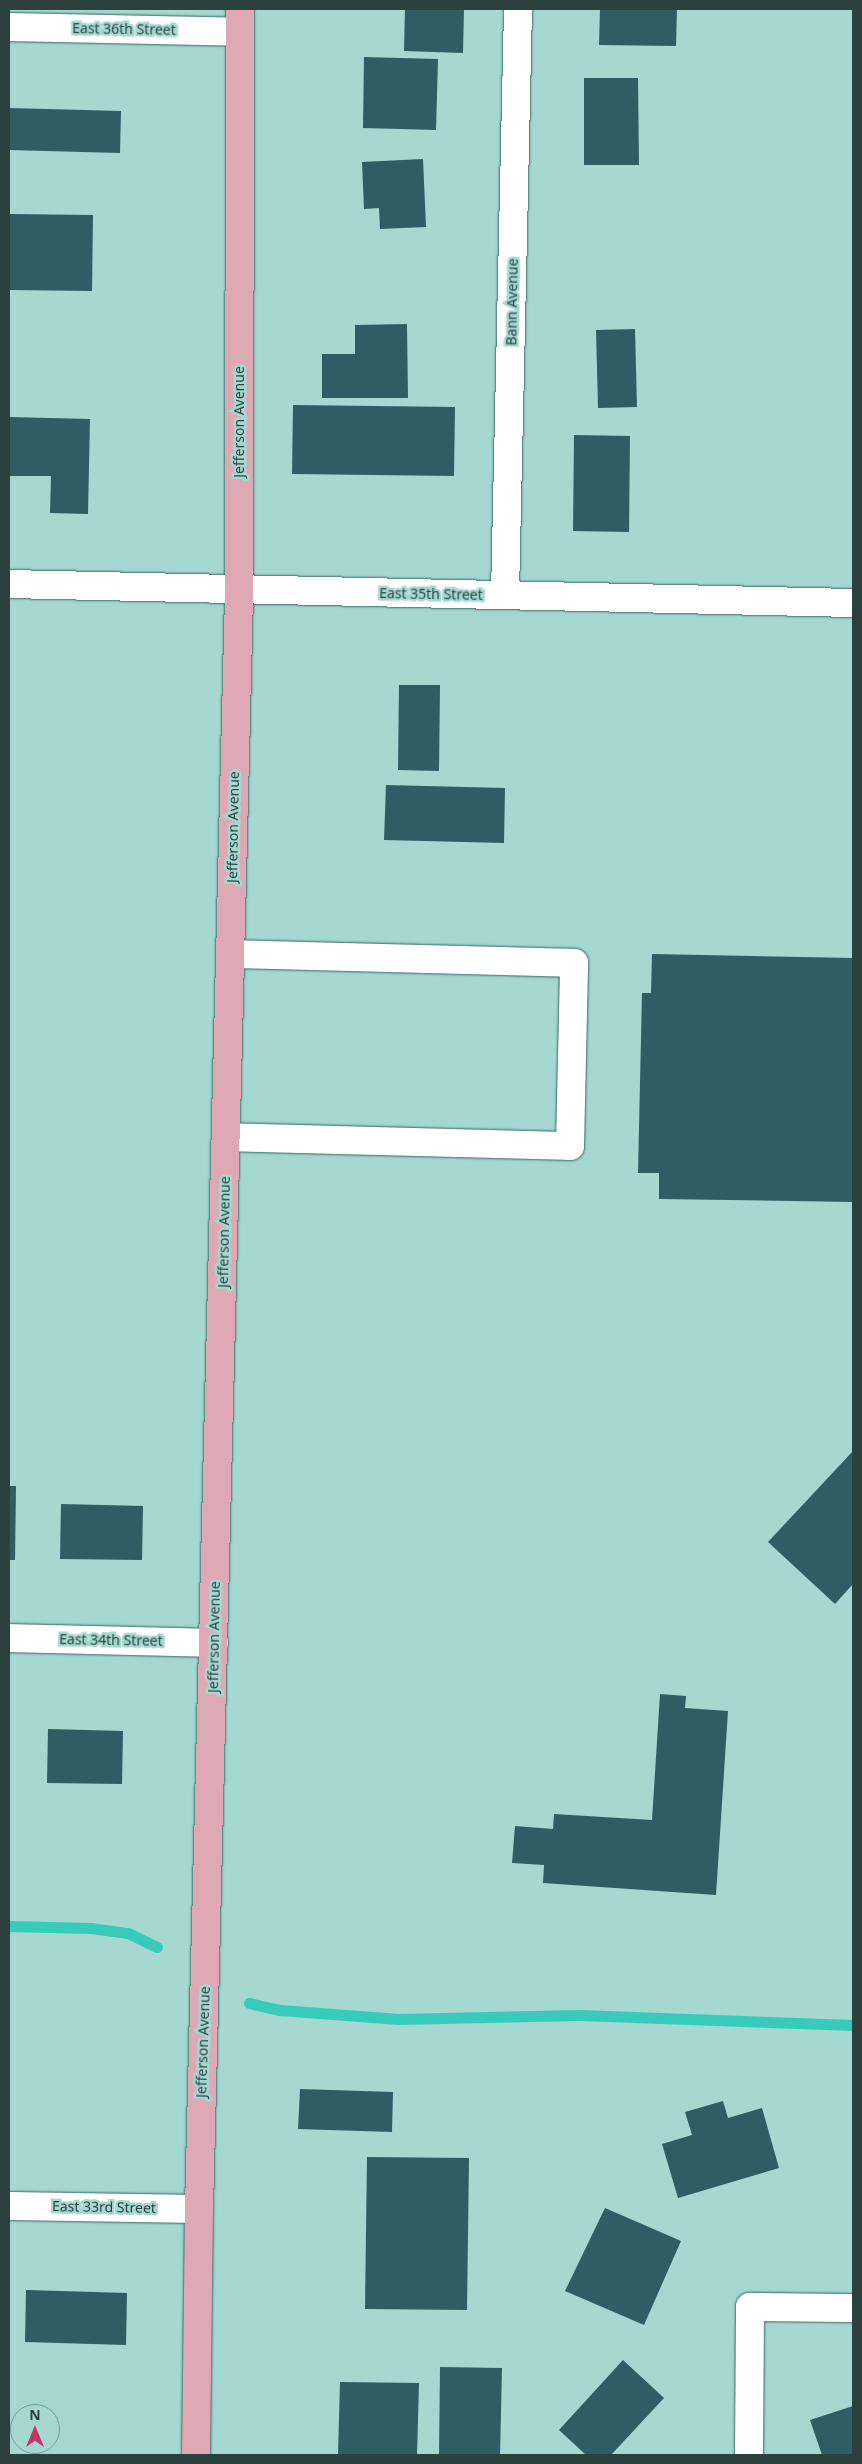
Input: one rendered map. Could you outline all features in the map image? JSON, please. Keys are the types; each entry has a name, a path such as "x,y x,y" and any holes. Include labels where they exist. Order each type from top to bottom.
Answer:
{"main road":[{"name":"Jefferson Avenue","path":"196,2455 199,2209 239,590 240,20"}],"street":[{"name":"Bann Avenue","path":"505,596 518,9"},
{"name":"East 36th Street","path":"9,27 240,20"},
{"name":"East 35th Street","path":"9,584 853,603"},
{"path":"226,1137 570,1146 574,963 230,954"},
{"name":"East 34th Street","path":"9,1638 214,1643"},
{"name":"East 33rd Street","path":"9,2206 199,2209"},
{"path":"748,2455 750,2307 853,2308"}],"building":[{"path":"405,9 464,9 463,53 404,51"},
{"path":"600,9 677,9 676,46 599,45"},
{"path":"364,57 438,59 436,130 363,128"},
{"path":"584,78 638,78 639,165 584,165"},
{"path":"9,108 121,111 120,153 9,150"},
{"path":"423,159 426,227 380,229 379,208 364,209 362,162"},
{"path":"9,214 93,215 92,291 9,290"},
{"path":"407,324 408,398 322,398 322,354 355,354 355,325"},
{"path":"635,329 637,407 598,408 596,330"},
{"path":"293,405 455,407 454,476 292,474"},
{"path":"9,417 90,419 88,514 50,513 51,476 9,476"},
{"path":"574,435 630,436 629,532 573,531"},
{"path":"399,685 440,685 439,771 398,770"},
{"path":"386,785 505,788 504,843 384,840"},
{"path":"652,954 853,958 853,1202 659,1199 659,1173 638,1173 642,993 651,993"},
{"path":"853,1451 853,1584 835,1604 768,1542"},
{"path":"9,1486 16,1486 15,1560 9,1560"},
{"path":"61,1504 143,1506 142,1560 60,1559"},
{"path":"660,1694 686,1696 685,1708 728,1711 716,1895 543,1883 544,1865 512,1863 515,1826 553,1829 554,1814 652,1820"},
{"path":"48,1729 123,1731 122,1784 47,1783"},
{"path":"300,2089 393,2092 392,2132 298,2129"},
{"path":"723,2101 728,2118 762,2108 779,2168 678,2198 662,2144 692,2135 685,2112"},
{"path":"367,2157 469,2158 467,2310 365,2309"},
{"path":"605,2208 681,2241 644,2325 565,2291"},
{"path":"26,2290 127,2293 126,2345 25,2342"},
{"path":"623,2360 664,2398 611,2455 586,2455 559,2430"},
{"path":"440,2367 502,2368 500,2455 439,2455"},
{"path":"340,2382 419,2383 417,2455 338,2455"},
{"path":"853,2406 853,2455 822,2455 810,2420"}],"waterway":[{"path":"9,1926 91,1928 128,1933 157,1947"},
{"path":"249,2003 280,2010 399,2019 579,2015 853,2025"}]}
